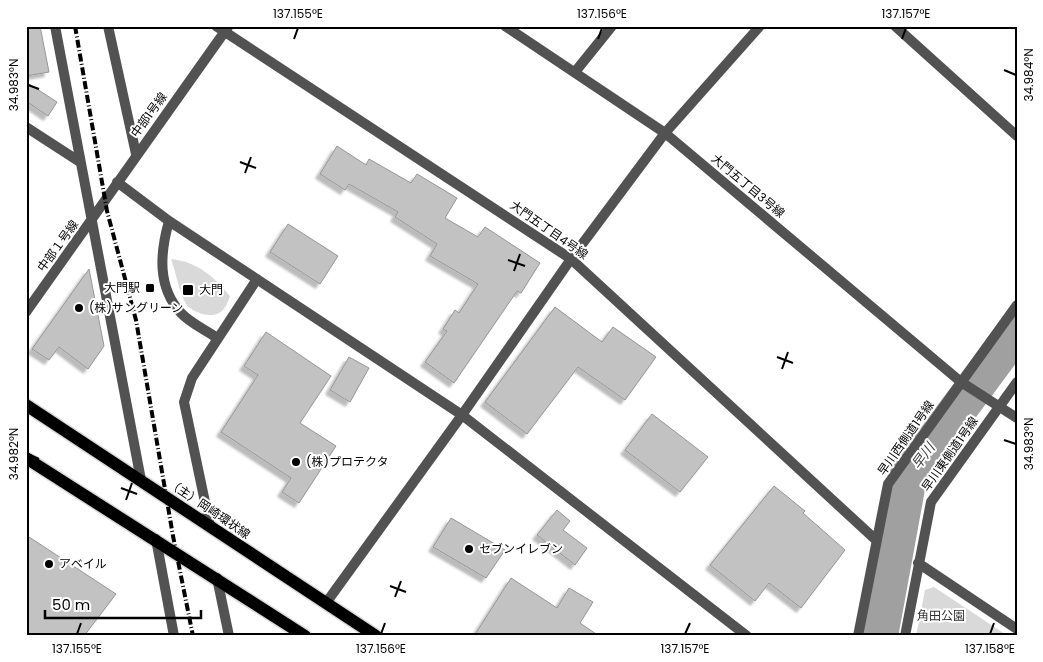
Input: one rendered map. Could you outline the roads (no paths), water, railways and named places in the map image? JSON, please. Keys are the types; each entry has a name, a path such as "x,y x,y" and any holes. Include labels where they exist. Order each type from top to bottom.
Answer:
{"main road":[{"name":"（主）岡崎環状線","path":"26,405 376,636"},
{"path":"26,458 156,539 305,636"}],"street":[{"path":"55,26 141,480"},
{"path":"108,26 136,154"},
{"name":"大門五丁目3号線","path":"505,26 665,133 961,382 999,407"},
{"path":"575,72 612,26"},
{"path":"326,603 571,258 665,133 760,26"},
{"path":"895,26 1017,136"},
{"name":"中部1号線","path":"93,219 223,28"},
{"name":"大門五丁目4号線","path":"223,28 571,258 876,540"},
{"path":"26,127 80,162"},
{"path":"118,182 169,221 462,414 747,636"},
{"name":"中部１号線","path":"26,312 93,219"},
{"path":"169,221 163,243 162,273 170,299 182,315 217,338"},
{"path":"210,526 184,402 192,378 257,279"},
{"name":"早川西側道1号線","path":"858,636 888,484 1017,305"},
{"name":"早川東側道1号線","path":"905,636 918,563 932,502 1017,382"},
{"path":"999,407 1017,418"},
{"path":"156,539 174,636"},
{"path":"918,563 1017,629"},
{"path":"217,578 229,636"}],"waterway":[{"name":"早川","path":"879,636 908,477 1017,330"}],"railway":[{"path":"75,26 107,211 136,320 173,536 193,636"}],"place":[{"name":"大門駅","path":"150,288"},
{"name":"大門","path":"188,290"},
{"name":"(株)サングリーン","path":"79,308"},
{"name":"(株)プロテクタ","path":"296,462"},
{"name":"セブンイレブン","path":"469,549"},
{"name":"アベイル","path":"49,564"}],"park label":[{"name":"角田公園","path":"941,616"}]}
